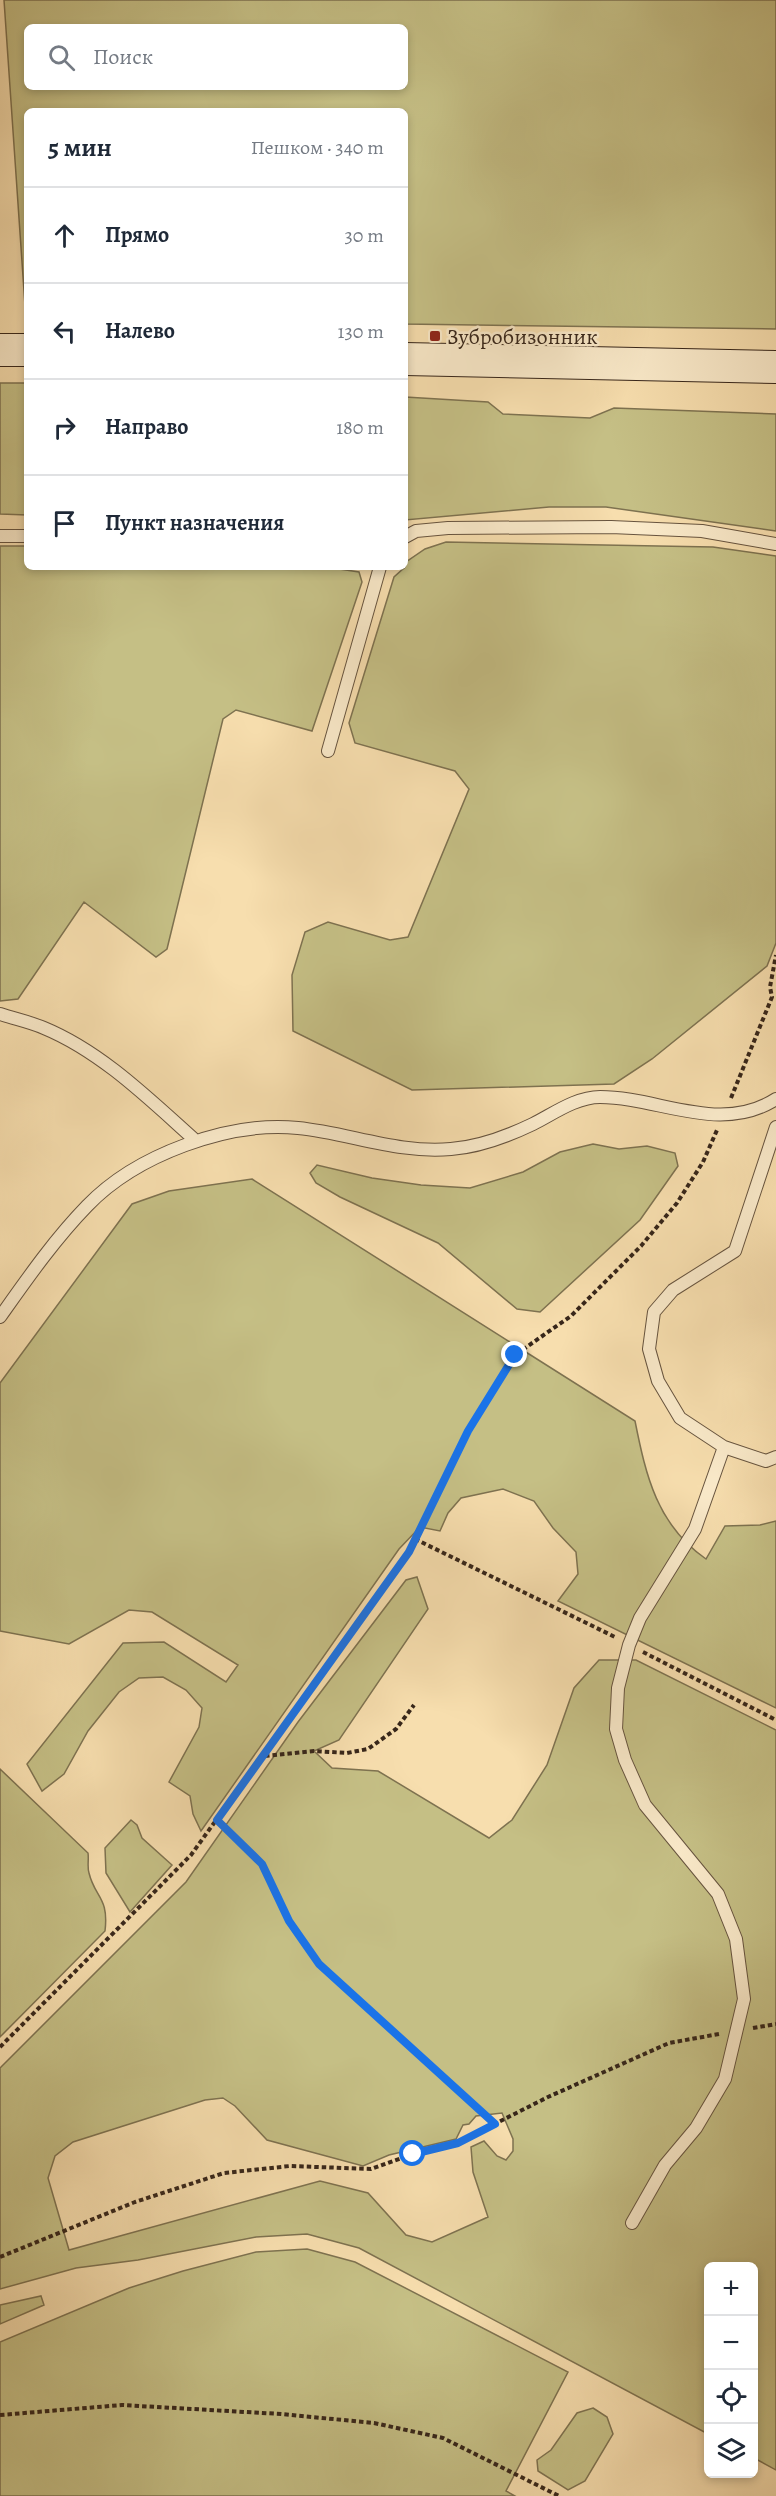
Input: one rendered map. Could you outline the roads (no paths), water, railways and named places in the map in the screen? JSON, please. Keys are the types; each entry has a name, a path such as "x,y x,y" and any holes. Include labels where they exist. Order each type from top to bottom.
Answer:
{"main road":[{"path":"0,350 24,350"},
{"path":"408,359 776,367"}],"lane":[{"path":"408,535 416,531 448,528 611,527 702,531 776,544"},
{"path":"0,536 24,536"},
{"path":"328,751 379,570"},
{"path":"0,1014 45,1028 89,1052 143,1094 196,1142"},
{"path":"0,1317 49,1250 95,1198 110,1185 147,1162 196,1142 258,1127 296,1128 399,1147 451,1149 497,1138 532,1125 568,1105 595,1097 624,1097 656,1106 724,1116 745,1113 776,1099"},
{"path":"776,1127 735,1251 673,1290 654,1312 649,1348 658,1381 680,1419 724,1447 766,1461 776,1457"},
{"path":"632,2223 665,2165 696,2128 725,2079 744,1999 733,1930 718,1894 645,1805 625,1760 616,1729 618,1688 640,1618 695,1529 724,1447"}],"place":[{"name":"Зубробизонник","path":"435,336"}]}
